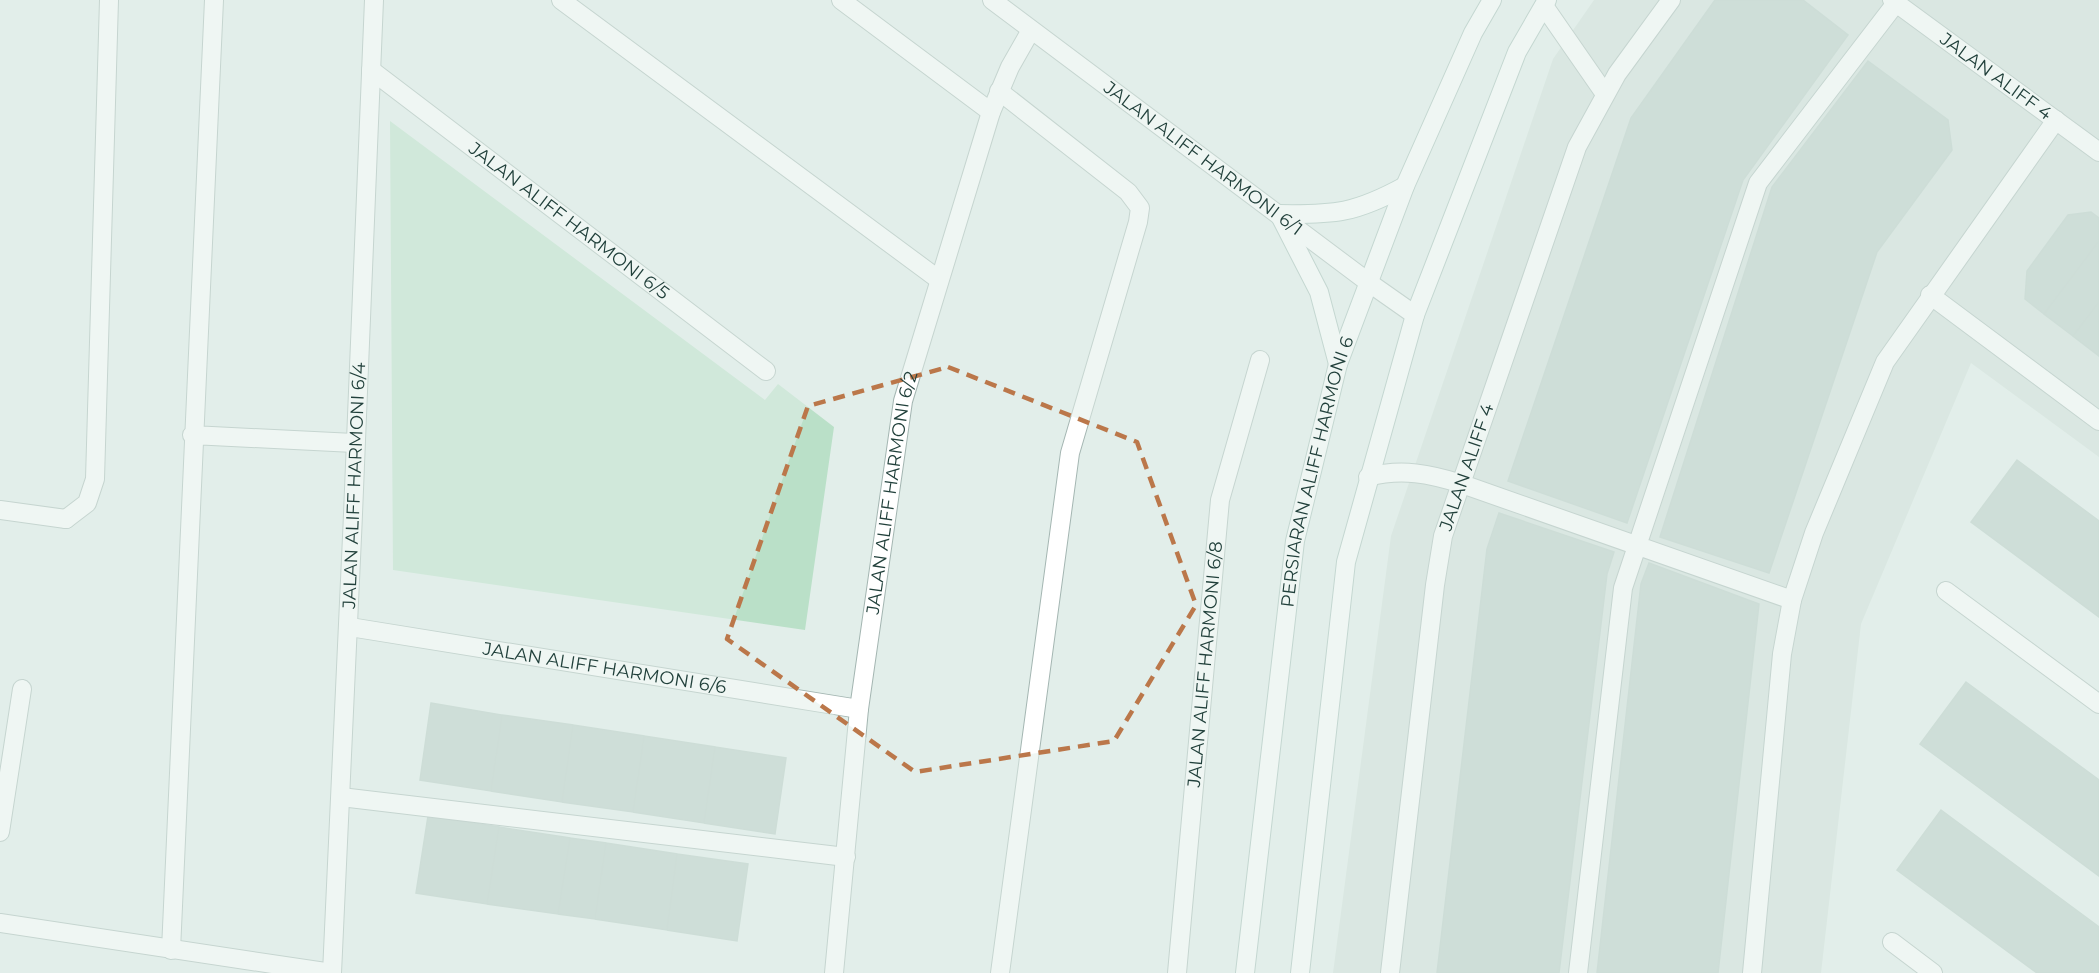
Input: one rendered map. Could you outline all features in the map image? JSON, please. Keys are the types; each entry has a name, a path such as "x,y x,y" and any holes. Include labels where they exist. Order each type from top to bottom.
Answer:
{"street":[{"path":"0,510 66,519 87,503 95,479 109,0"},
{"path":"171,950 192,435 214,0"},
{"name":"JALAN ALIFF HARMONI 6/4","path":"332,973 350,627 354,443 374,0"},
{"path":"561,0 938,279"},
{"path":"841,0 991,112"},
{"name":"JALAN ALIFF HARMONI 6/1","path":"992,0 1415,315"},
{"name":"PERSIARAN ALIFF HARMONI 6","path":"1245,973 1295,541 1338,364 1405,186 1473,33 1492,0"},
{"name":"JALAN ALIFF 4","path":"1390,973 1435,585 1443,536 1577,147 1605,94 1671,0"},
{"path":"1578,973 1623,588 1758,183 1894,2"},
{"name":"JALAN ALIFF 4","path":"1894,2 2099,152"},
{"path":"1299,973 1346,562 1415,315 1517,52 1546,3 1605,94"},
{"name":"JALAN ALIFF HARMONI 6/2","path":"834,973 859,709 903,401 938,279 991,112 999,91 1031,30"},
{"name":"JALAN ALIFF HARMONI 6/5","path":"371,70 766,371"},
{"path":"999,91 1128,192 1140,208 1138,222 1070,453 1000,973"},
{"path":"1752,973 1782,654 1792,600 1814,533 1885,362 1930,295 2056,120"},
{"path":"1338,364 1319,292 1279,214 1325,215 1350,211 1370,205 1405,186"},
{"path":"1930,295 2099,421"},
{"name":"JALAN ALIFF HARMONI 6/8","path":"1177,973 1220,500 1260,360"},
{"path":"192,435 354,443"},
{"path":"1368,477 1405,471 1425,473 1792,600"},
{"path":"1946,591 2099,704"},
{"name":"JALAN ALIFF HARMONI 6/6","path":"350,627 859,709"},
{"path":"0,832 22,690"},
{"path":"341,797 846,857"},
{"path":"0,922 332,973"},
{"path":"1892,942 1933,973"}],"highlighted area":[{"path":"948,367 1137,442 1196,605 1114,741 915,772 727,639 808,406"}],"shaded area":[{"path":"1594,0 2099,0 2099,457 1971,363 1861,624 1821,973 1333,973 1391,536 1553,59"}],"green space":[{"path":"390,121 765,400 778,384 834,427 805,630 393,570"}],"building":[{"path":"1715,0 1803,0 1848,35 1743,180 1627,523 1508,481 1631,118"},
{"path":"1868,61 1948,120 1952,150 1877,252 1769,573 1660,537 1772,187"},
{"path":"2091,212 2099,218 2099,241 2044,314 2025,299 2027,271 2068,215"},
{"path":"2099,241 2099,302 2073,336 2044,314"},
{"path":"2099,302 2099,356 2073,336"},
{"path":"2017,460 2099,521 2099,617 1971,522"},
{"path":"1499,513 1614,552 1607,574 1559,973 1437,973 1487,549"},
{"path":"1649,563 1759,604 1718,973 1597,973 1641,584"},
{"path":"1966,682 2099,780 2099,876 1920,744"},
{"path":"431,703 502,715 491,791 420,780"},
{"path":"502,715 573,725 562,802 491,791"},
{"path":"573,725 644,736 633,812 562,802"},
{"path":"644,736 715,747 704,823 633,812"},
{"path":"715,747 786,758 775,834 704,823"},
{"path":"1941,810 2099,927 2099,973 2037,973 1897,870"},
{"path":"428,816 499,827 487,904 416,893"},
{"path":"499,827 570,838 558,914 487,904"},
{"path":"570,838 606,843 595,919 558,914"},
{"path":"606,843 677,854 667,930 595,919"},
{"path":"677,854 748,864 737,941 667,930"}]}
